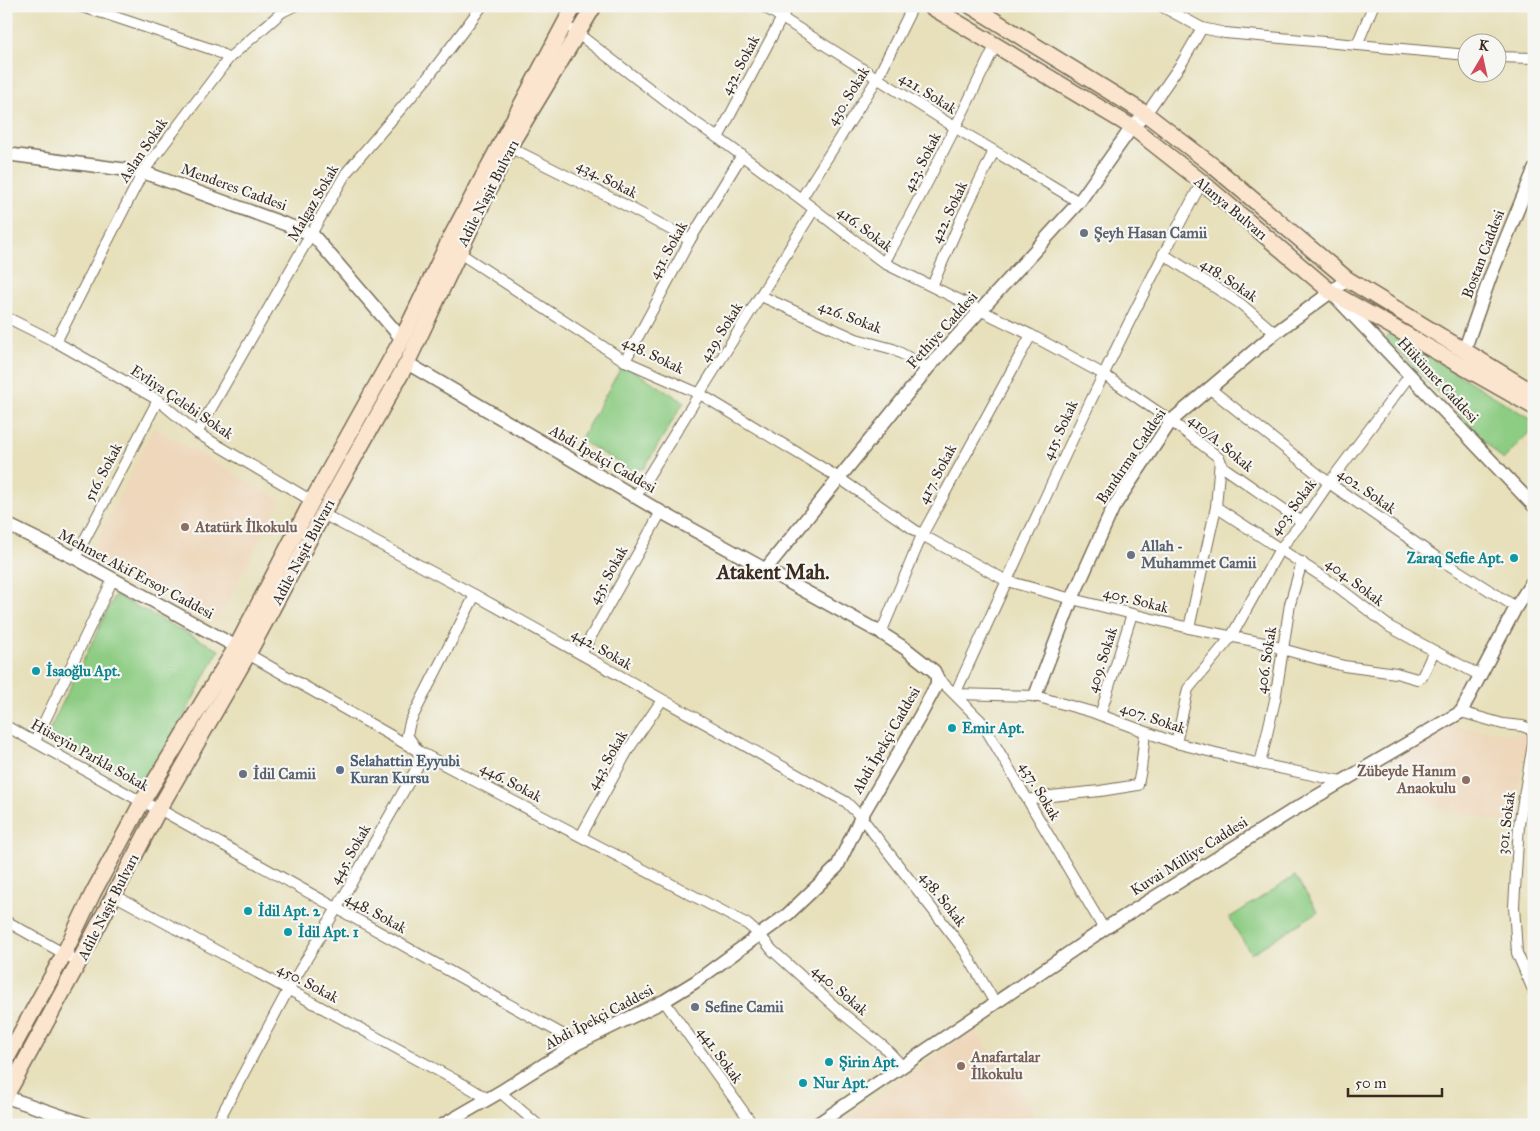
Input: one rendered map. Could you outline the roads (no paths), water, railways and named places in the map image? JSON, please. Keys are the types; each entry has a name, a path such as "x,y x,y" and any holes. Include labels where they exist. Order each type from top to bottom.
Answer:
{"main road":[{"name":"Alanya Bulvarı","path":"930,6 1132,127 1202,182 1331,292 1534,407"},
{"name":"Alanya Bulvarı","path":"971,6 1146,114 1212,165 1347,280 1534,393"},
{"name":"Adile Naşit Bulvarı","path":"6,1097 80,962 242,650 312,501 402,339 451,237 573,7"},
{"name":"Adile Naşit Bulvarı","path":"6,1060 64,954 93,892 142,802 242,650 323,514 407,363 509,147 592,10"}],"street":[{"path":"78,6 205,47 229,58"},
{"name":"Aslan Sokak","path":"56,342 143,172 229,58 280,9 294,6"},
{"name":"Malgaz Sokak","path":"197,433 346,173 428,77 482,6"},
{"name":"421. Sokak","path":"763,6 877,79 1079,202"},
{"name":"432. Sokak","path":"718,138 788,6"},
{"name":"430. Sokak","path":"801,199 877,79 913,6"},
{"path":"1161,6 1202,28 1225,33 1458,53"},
{"path":"1357,44 1373,6"},
{"path":"573,7 592,10"},
{"name":"416. Sokak","path":"565,23 680,112 742,155 884,263 1031,335 1102,374 1171,421"},
{"path":"1146,114 1183,61 1202,28"},
{"name":"423. Sokak","path":"884,263 914,210 956,128 995,46"},
{"path":"1508,57 1534,58"},
{"name":"Fethiye Caddesi","path":"765,570 928,368 1079,202 1132,127 1146,114"},
{"name":"434. Sokak","path":"509,147 690,240"},
{"name":"422. Sokak","path":"932,286 962,217 994,151"},
{"name":"Menderes Caddesi","path":"6,154 143,172 312,234 402,339"},
{"name":"431. Sokak","path":"625,361 690,240 742,155"},
{"name":"Bostan Caddesi","path":"1464,351 1491,275 1534,170"},
{"name":"415. Sokak","path":"954,694 1102,374 1202,182"},
{"name":"429. Sokak","path":"636,496 814,209"},
{"name":"428. Sokak","path":"458,252 625,361 700,394 839,478"},
{"name":"418. Sokak","path":"1163,254 1241,304 1275,333"},
{"path":"1331,292 1347,280"},
{"name":"Bandırma Caddesi","path":"1035,696 1072,599 1113,508 1171,421 1275,333 1331,292"},
{"name":"Hükümet Caddesi","path":"1331,292 1534,506"},
{"name":"426. Sokak","path":"761,296 856,339 893,349 928,368"},
{"name":"Evliya Çelebi Sokak","path":"6,317 56,342 158,400 197,433 312,501"},
{"name":"417. Sokak","path":"881,633 922,535 1031,335"},
{"name":"Abdi İpekçi Caddesi","path":"407,363 661,512 881,633 906,649 934,671 938,677 920,716 860,817 837,867 788,914 695,982 664,1001 578,1043 488,1100 443,1125"},
{"name":"403. Sokak","path":"1176,743 1188,689 1231,637 1280,549 1410,375"},
{"name":"402. Sokak","path":"1209,388 1329,483 1436,557 1516,608"},
{"name":"516. Sokak","path":"75,558 158,400"},
{"name":"410/A. Sokak","path":"1171,421 1213,452 1223,467 1302,522"},
{"path":"1189,628 1216,507 1220,460"},
{"name":"405. Sokak","path":"839,478 922,535 1007,581 1189,628 1268,644 1344,666 1396,673 1417,679 1422,677 1434,651"},
{"name":"404. Sokak","path":"1216,507 1338,586 1390,627 1479,675"},
{"name":"435. Sokak","path":"581,654 661,512"},
{"name":"442. Sokak","path":"323,514 475,595 846,802 860,817"},
{"name":"Mehmet Akif Ersoy Caddesi","path":"6,524 75,558 242,650"},
{"name":"406. Sokak","path":"1260,764 1275,700 1290,604 1302,562"},
{"path":"35,741 113,579"},
{"path":"1461,712 1479,675 1534,579"},
{"path":"418,751 407,735 410,722 475,595"},
{"name":"409. Sokak","path":"1100,715 1132,614"},
{"name":"446. Sokak","path":"242,650 418,751 747,924 760,935"},
{"name":"437. Sokak","path":"938,677 981,721 1104,929"},
{"name":"407. Sokak","path":"954,694 1035,696 1100,715 1176,743 1341,782"},
{"name":"443. Sokak","path":"582,836 628,750 662,700"},
{"name":"Kuvai Milliye Caddesi","path":"816,1125 1104,929 1341,782 1461,712"},
{"name":"301. Sokak","path":"1461,712 1502,724 1522,726 1533,730 1530,784 1519,825 1514,906 1517,953 1534,992"},
{"name":"Hüseyin Parkla Sokak","path":"6,726 142,802 159,809"},
{"path":"1028,800 1138,786 1145,733"},
{"name":"445. Sokak","path":"216,1125 288,990 337,908 418,764 418,751"},
{"name":"448. Sokak","path":"159,809 578,1043"},
{"name":"438. Sokak","path":"860,817 964,950 995,1003"},
{"name":"450. Sokak","path":"114,895 470,1088 488,1100"},
{"path":"6,921 80,962"},
{"name":"440. Sokak","path":"760,935 772,950 842,1013 884,1047 902,1066"},
{"path":"1522,968 1534,969"},
{"name":"441. Sokak","path":"664,1001 754,1125"},
{"path":"500,1092 538,1125"},
{"path":"6,1097 88,1125"}],"place":[{"name":"Şeyh Hasan Camii","path":"1084,233"},
{"name":"Atatürk İlkokulu","path":"185,527"},
{"name":"Allah - Muhammet Camii","path":"1131,555"},
{"name":"Zaraq Sefie Apt.","path":"1514,558"},
{"name":"İsaoğlu Apt.","path":"36,671"},
{"name":"Emir Apt.","path":"952,728"},
{"name":"Selahattin Eyyubi Kuran Kursu","path":"340,770"},
{"name":"İdil Camii","path":"243,774"},
{"name":"Zübeyde Hanım Anaokulu","path":"1466,780"},
{"name":"İdil Apt. 2","path":"248,911"},
{"name":"İdil Apt. 1","path":"288,932"},
{"name":"Sefine Camii","path":"695,1007"},
{"name":"Şirin Apt.","path":"829,1062"},
{"name":"Anafartalar İlkokulu","path":"961,1066"},
{"name":"Nur Apt.","path":"803,1083"}],"district":[{"name":"Atakent Mah.","path":"773,572"}]}
